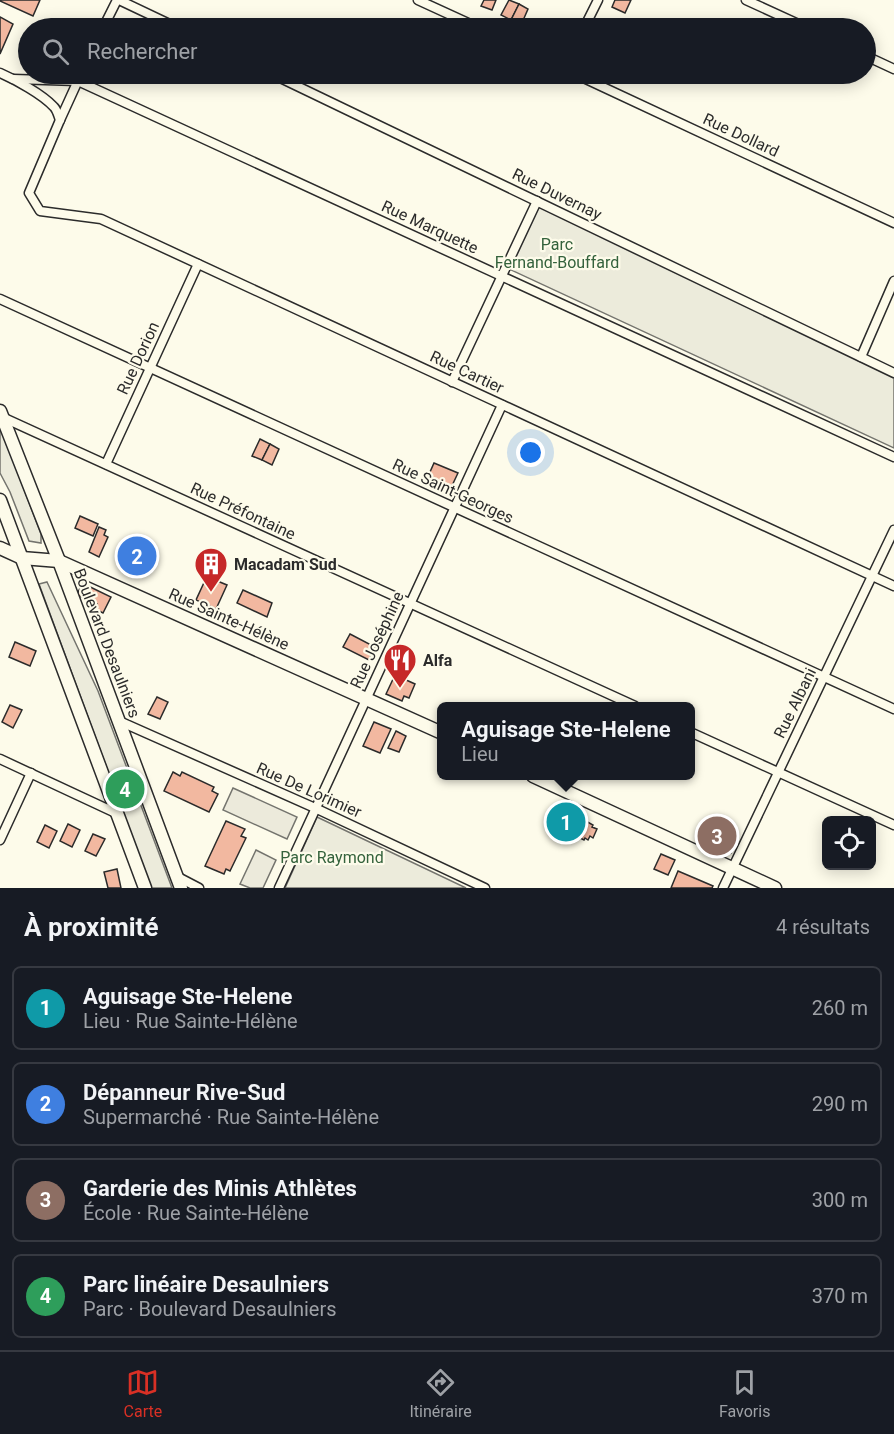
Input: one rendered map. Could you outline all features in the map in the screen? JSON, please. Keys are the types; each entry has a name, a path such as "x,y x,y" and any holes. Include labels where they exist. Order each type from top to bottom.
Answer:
{"street":[{"path":"108,18 118,0 157,18"},
{"path":"418,0 457,18"},
{"path":"589,18 598,0"},
{"path":"746,0 785,18"},
{"path":"876,61 894,69"},
{"name":"Rue Marquette","path":"0,73 18,82"},
{"name":"Rue Marquette","path":"13,79 18,79"},
{"name":"Rue Marquette","path":"20,84 56,108 60,120"},
{"path":"60,120 77,84"},
{"name":"Rue Marquette","path":"95,84 501,277 894,457"},
{"name":"Rue Duvernay","path":"293,84 894,373"},
{"name":"Rue Dollard","path":"596,84 894,223"},
{"name":"Rue Cartier","path":"60,120 29,193 40,211 101,219 894,586"},
{"path":"452,381 537,201"},
{"name":"Rue Dorion","path":"106,464 198,264"},
{"path":"861,357 894,281"},
{"name":"Rue Saint-Georges","path":"0,299 894,710"},
{"name":"Rue Joséphine","path":"279,888 502,405"},
{"name":"Rue Préfontaine","path":"1,414 627,702"},
{"name":"Boulevard Desaulniers","path":"1,414 59,561 178,882"},
{"path":"0,500 145,888"},
{"name":"Rue Albani","path":"723,888 894,530"},
{"name":"Rue Sainte-Hélène","path":"0,548 22,558 59,561 437,731"},
{"name":"Rue De Lorimier","path":"119,721 315,808 485,888"},
{"path":"695,734 894,825"},
{"path":"0,759 118,814"},
{"path":"0,840 31,773"},
{"path":"542,780 775,888"},
{"path":"178,882 199,888"}],"green space":[{"name":"Parc Fernand-Bouffard","path":"538,205 894,377 894,448 507,268"},
{"path":"0,426 41,534 41,543 29,541 0,473"},
{"path":"47,582 98,691 172,888 151,888 39,584"},
{"name":"Parc Raymond","path":"317,817 466,888 285,888"}],"shaded area":[{"path":"233,788 297,817 287,839 223,810"},
{"path":"256,850 276,860 263,888 250,888 240,884"}],"building":[{"path":"0,0 40,0 33,16"},
{"path":"484,0 496,0 492,10 481,6"},
{"path":"509,0 519,4 512,18 501,15"},
{"path":"615,0 631,0 625,13 612,7"},
{"path":"519,4 528,9 524,18 512,18"},
{"path":"0,17 13,24 0,54"},
{"path":"260,439 270,444 262,460 252,456"},
{"path":"270,444 279,449 272,465 262,460"},
{"path":"434,463 458,473 449,492 426,481"},
{"path":"80,516 98,524 93,536 75,528"},
{"path":"99,527 106,530 104,535 108,537 99,557 89,552"},
{"path":"139,539 149,543 136,573 125,568"},
{"name":"Macadam Sud","path":"208,574 227,585 216,609 196,600"},
{"path":"82,583 111,597 103,613 95,609 97,604 77,595"},
{"path":"243,590 272,603 267,617 237,603"},
{"path":"350,634 375,647 369,660 343,647"},
{"path":"15,642 36,651 30,666 9,657"},
{"name":"Alfa","path":"395,675 415,684 409,698 404,696 402,701 386,694"},
{"path":"157,697 168,702 160,719 148,714"},
{"path":"10,705 22,710 13,728 2,722"},
{"path":"374,722 391,729 380,753 363,746"},
{"path":"396,731 406,736 399,752 388,748"},
{"path":"173,772 180,776 182,772 214,787 212,791 218,794 209,812 164,791"},
{"path":"565,810 575,815 567,833 556,828"},
{"path":"584,820 597,829 593,838 590,836 588,840 578,837"},
{"path":"226,821 245,829 241,836 246,838 230,871 226,869 224,874 205,866"},
{"path":"68,824 80,830 72,847 60,841"},
{"path":"45,825 57,831 49,848 37,842"},
{"path":"93,834 105,839 96,856 85,851"},
{"path":"724,835 736,841 731,853 718,846"},
{"path":"661,854 675,860 668,875 654,869"},
{"path":"117,869 121,888 108,888 104,872"},
{"path":"678,871 713,886 712,888 671,888"}],"place":[{"name":"Dépanneur Rive-Sud","path":"137,556"},
{"name":"Macadam Sud","path":"211,593"},
{"name":"Alfa","path":"400,689"},
{"name":"Parc linéaire Desaulniers","path":"125,789"},
{"name":"Aguisage Ste-Helene","path":"566,822"},
{"name":"Garderie des Minis Athlètes","path":"717,836"}]}
